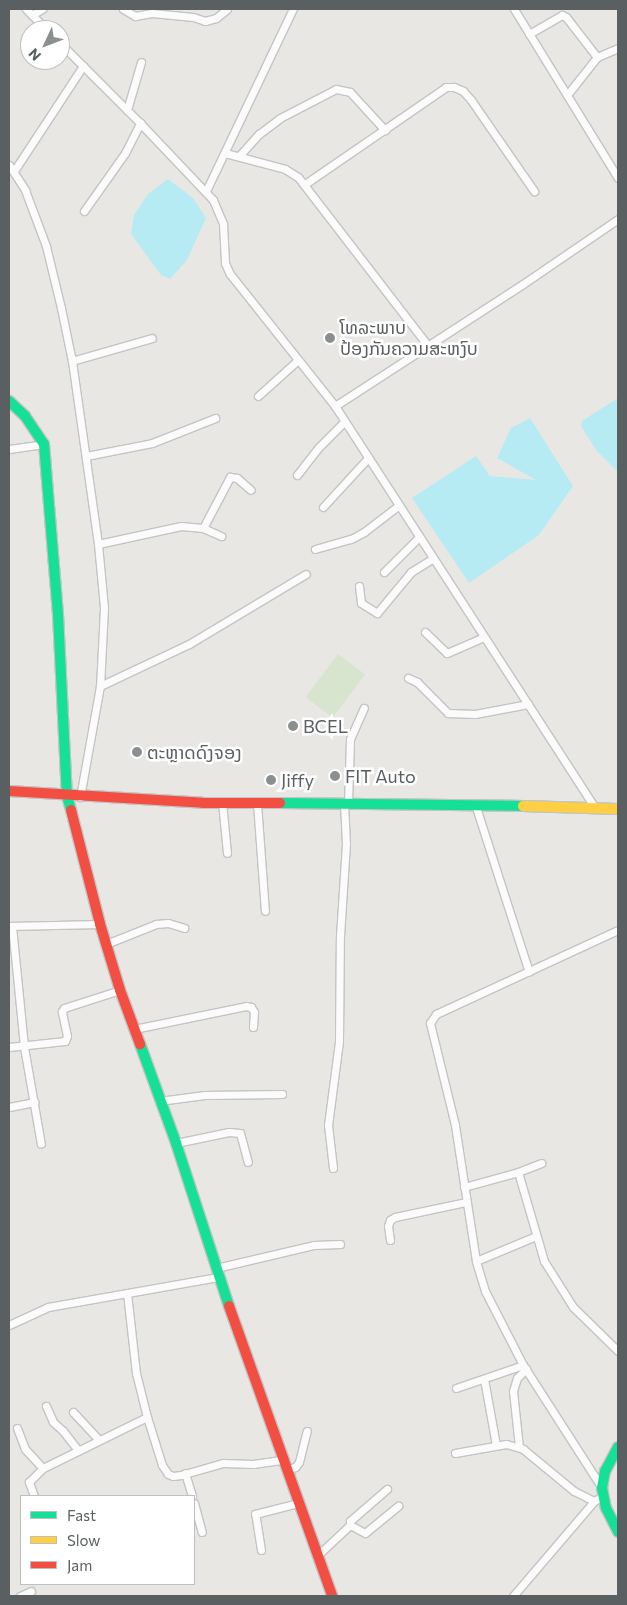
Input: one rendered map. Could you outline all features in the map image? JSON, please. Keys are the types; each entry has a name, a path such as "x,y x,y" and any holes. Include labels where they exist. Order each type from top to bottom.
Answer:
{"street":[{"path":"26,9 37,20"},
{"path":"32,15 42,9"},
{"path":"123,9 135,16 152,13 192,17 205,21 216,18 224,10"},
{"path":"206,191 294,9"},
{"path":"514,9 618,178"},
{"path":"529,34 562,15 566,17 597,57"},
{"path":"567,94 597,57 618,48"},
{"path":"70,53 206,191 219,211 223,224 225,263 230,274 334,406 594,807"},
{"path":"127,110 141,62"},
{"path":"14,171 82,66"},
{"path":"306,184 446,87 454,87 463,91 471,100 534,191"},
{"path":"239,156 259,134 280,118 336,88 350,92 385,130"},
{"path":"84,211 125,153 140,123"},
{"path":"225,153 285,169 306,184 428,346"},
{"path":"9,165 25,190 46,246 72,360 98,544 104,608 100,686 80,797"},
{"path":"334,406 428,346 618,219"},
{"path":"72,360 152,338"},
{"path":"258,396 298,360"},
{"path":"9,401 25,416 44,444 58,614 67,796 100,924 120,990 176,1143 217,1272 298,1502 319,1554 332,1596"},
{"path":"86,456 152,443 215,418"},
{"path":"298,475 318,448 344,422"},
{"path":"9,449 44,444"},
{"path":"323,507 368,458"},
{"path":"203,528 230,477 237,478 252,490"},
{"path":"315,549 350,540 364,532 399,505"},
{"path":"98,544 181,526 203,528 221,536"},
{"path":"384,572 419,537"},
{"path":"360,586 361,604 377,613 411,572 433,558"},
{"path":"100,686 189,644 306,574"},
{"path":"426,632 447,653 484,637"},
{"path":"408,678 417,682 448,713 475,714 528,704"},
{"path":"333,1168 328,1125 339,1041 340,936 350,739 364,708"},
{"path":"9,791 80,797 222,802 475,804 618,809"},
{"path":"222,802 227,853"},
{"path":"257,803 265,911"},
{"path":"475,804 529,972"},
{"path":"106,944 156,924 168,923 184,928"},
{"path":"41,1144 24,1046 11,926 100,924"},
{"path":"618,930 436,1014 430,1023 456,1125 476,1261 485,1292 524,1367 600,1495 618,1532"},
{"path":"9,1047 64,1041 68,1036 62,1012 64,1008 120,990"},
{"path":"134,1029 246,1006 251,1007 254,1012 253,1027"},
{"path":"159,1100 205,1095 282,1094"},
{"path":"9,1108 35,1102"},
{"path":"176,1143 229,1132 240,1132 248,1162"},
{"path":"464,1187 518,1172 541,1162"},
{"path":"518,1172 544,1261 573,1307 618,1352"},
{"path":"390,1240 388,1226 390,1220 466,1202"},
{"path":"476,1261 536,1236"},
{"path":"9,1326 48,1306 127,1293 217,1272 314,1245 340,1244"},
{"path":"127,1293 136,1373 162,1465 168,1474 173,1476 186,1474 223,1463 296,1467 307,1431"},
{"path":"456,1388 524,1367"},
{"path":"519,1448 513,1391 517,1378 524,1367"},
{"path":"484,1379 496,1445"},
{"path":"46,1406 53,1422 78,1450"},
{"path":"73,1412 99,1440"},
{"path":"34,1495 29,1482 42,1468 147,1417"},
{"path":"18,1428 25,1449 42,1468"},
{"path":"455,1453 506,1444 519,1448 574,1491 600,1495"},
{"path":"515,1595 600,1495 604,1471 618,1447"},
{"path":"186,1474 192,1495"},
{"path":"319,1554 350,1525 350,1521 387,1488"},
{"path":"262,1550 255,1514 298,1502"},
{"path":"350,1525 365,1533 398,1506"},
{"path":"195,1507 202,1532"},
{"path":"20,1596 31,1591"}],"green space":[{"path":"338,654 365,674 333,718 306,697"}],"water":[{"path":"168,179 193,198 206,218 187,260 170,279 161,275 131,234 134,215 148,194"},
{"path":"618,398 618,472 596,450 581,426 582,421"},
{"path":"530,418 573,486 539,535 469,583 412,498 476,456 490,476 536,480 497,458 511,428"}],"traffic: fast":[{"path":"9,401 25,416 44,444 58,614 67,796 71,810"},
{"path":"280,803 523,806"},
{"path":"140,1044 176,1143 229,1306"},
{"path":"618,1447 605,1471 602,1488 606,1508 618,1532"}],"traffic: slow":[{"path":"523,806 618,809"}],"traffic: jam":[{"path":"9,791 203,803 280,803"},
{"path":"71,810 100,924 120,990 140,1044"},
{"path":"229,1306 332,1596"}],"place":[{"name":"ໂທລະພາບ ປ້ອງກັນຄວາມສະຫງົບ","path":"330,338"},
{"name":"BCEL","path":"293,726"},
{"name":"ຕະຫຼາດດົງຈອງ","path":"137,752"},
{"name":"FIT Auto","path":"335,776"},
{"name":"Jiffy","path":"271,780"}]}
